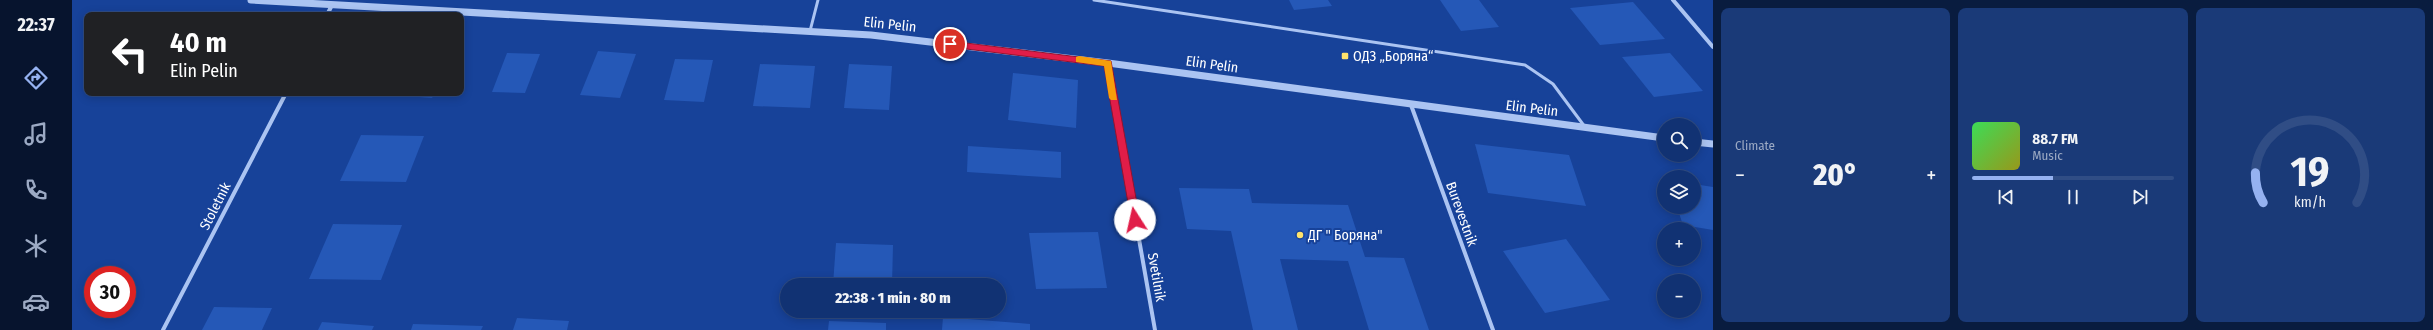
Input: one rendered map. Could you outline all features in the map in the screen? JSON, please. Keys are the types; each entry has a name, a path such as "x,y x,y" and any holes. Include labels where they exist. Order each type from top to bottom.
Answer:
{"street":[{"name":"Elin Pelin","path":"251,0 333,3 871,35 1108,63 1657,137"},
{"path":"1673,0 1713,47"},
{"path":"328,12 333,3"},
{"name":"Svetilnik","path":"1108,63 1155,330"},
{"name":"Stoletnik","path":"163,330 284,96"},
{"name":"Burevestnik","path":"1411,105 1493,330"},
{"path":"1701,143 1713,144"}],"lane":[{"path":"810,31 818,0"},
{"path":"1094,0 1525,65 1543,74 1558,86 1586,127"}],"building":[{"path":"1289,0 1328,0 1332,6 1294,10"},
{"path":"1440,0 1479,0 1499,27 1461,31"},
{"path":"1633,2 1665,39 1600,45 1570,8"},
{"path":"598,51 636,54 620,98 580,95"},
{"path":"507,53 540,54 525,93 492,92"},
{"path":"1670,53 1703,91 1654,97 1622,57"},
{"path":"675,59 713,60 704,102 664,100"},
{"path":"760,64 815,66 810,108 753,106"},
{"path":"849,64 892,66 889,110 844,108"},
{"path":"1013,73 1078,80 1076,128 1008,120"},
{"path":"406,96 433,96 432,98"},
{"path":"361,135 424,136 406,182 340,181"},
{"path":"1475,144 1569,155 1586,206 1488,193"},
{"path":"968,146 1061,152 1061,178 967,172"},
{"path":"1701,185 1713,187 1713,230 1701,228 1701,222 1682,222 1679,214 1701,214"},
{"path":"1179,188 1249,189 1252,203 1348,205 1365,257 1404,258 1429,330 1369,330 1348,261 1280,259 1298,330 1253,330 1231,231 1187,229"},
{"path":"333,224 402,225 381,280 309,279"},
{"path":"1098,232 1107,288 1036,289 1029,233"},
{"path":"1566,239 1610,300 1545,313 1503,251"},
{"path":"836,243 893,245 892,278 834,278"},
{"path":"214,307 272,308 262,330 202,330"},
{"path":"517,318 569,321 567,330 513,330"},
{"path":"943,318 1030,324 1030,330 942,330"},
{"path":"829,321 886,323 886,330 828,330"},
{"path":"322,322 374,326 372,330 318,330"},
{"path":"413,324 483,326 481,330 411,330"}],"slow traffic":[{"path":"1079,60 1108,63 1114,98"}],"place":[{"name":"ОДЗ „Боряна“","path":"1345,56"},
{"name":"ДГ \" Боряна\"","path":"1300,235"}],"route":[{"path":"950,44 1108,63 1135,220"}]}
